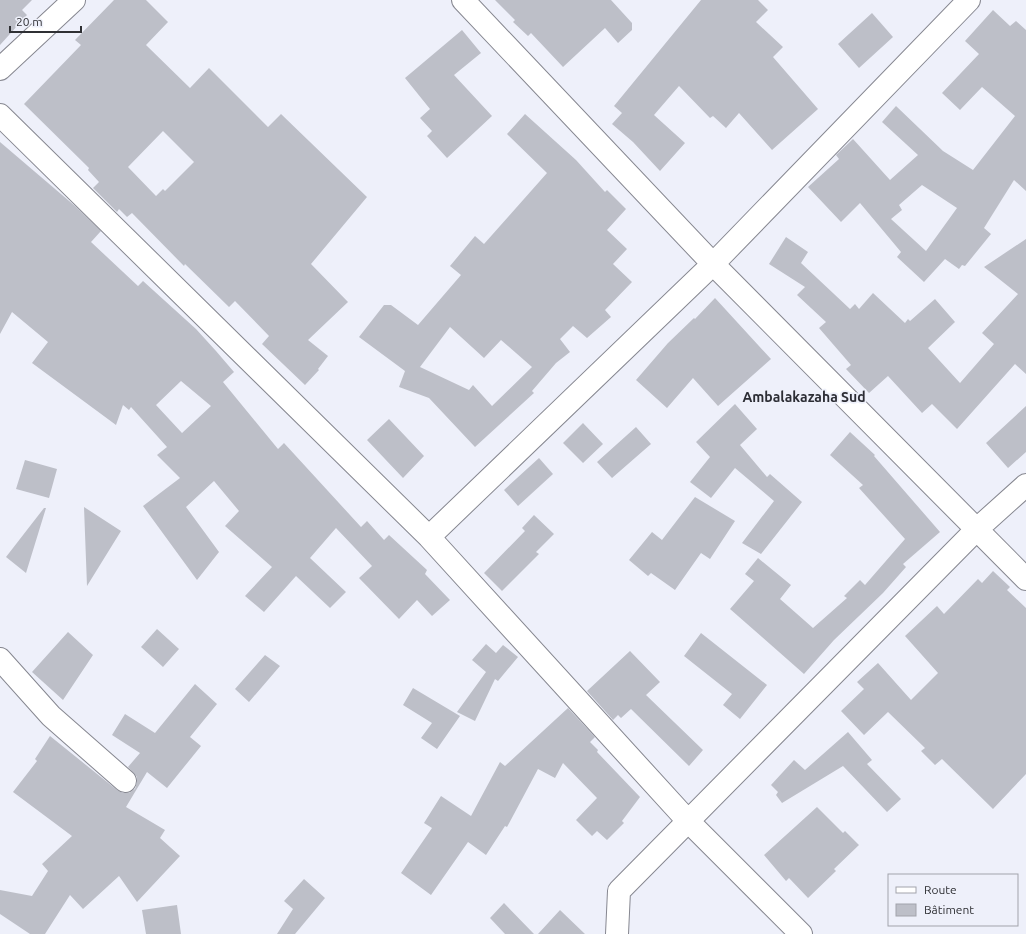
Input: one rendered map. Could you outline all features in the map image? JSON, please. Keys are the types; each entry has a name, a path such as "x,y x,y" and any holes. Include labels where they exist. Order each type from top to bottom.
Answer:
{"street":[{"path":"0,68 74,0"},
{"path":"463,0 713,264 1026,579"},
{"path":"429,537 713,264 969,0"},
{"path":"0,115 429,537 688,821 801,934"},
{"path":"617,934 619,891 977,529 1026,485"},
{"path":"0,659 51,716 125,781"}],"building":[{"path":"0,0 32,0 22,10 27,15 0,45"},
{"path":"114,0 146,0 168,22 146,45 190,88 209,68 268,127 281,114 367,197 311,264 348,302 308,340 328,356 318,369 319,370 305,385 262,344 269,336 235,301 229,307 185,264 184,266 132,213 127,217 119,209 117,212 93,188 99,182 88,170 89,168 24,104 81,45 75,40","holes":["163,131 194,162 165,191 163,189 156,196 128,167"]},
{"path":"495,0 611,0 632,23 632,30 618,43 605,28 563,67 531,33 528,36 513,22 515,20"},
{"path":"701,0 758,0 768,10 756,22 783,47 773,57 818,109 772,150 739,113 726,128 713,116 710,118 679,86 654,115 685,143 660,171 633,142 612,124 622,113 614,106"},
{"path":"993,10 1010,26 1016,21 1026,30 1026,191 1014,180 984,228 991,234 965,266 962,265 959,269 945,259 924,282 897,257 901,252 860,203 841,222 808,187 839,159 836,155 853,139 890,180 918,155 882,122 896,106 943,151 973,170 1015,116 982,87 960,110 942,93 979,54 965,41","holes":["922,185 957,208 926,251 891,219 902,210 899,205"]},
{"path":"872,13 893,37 859,68 838,44"},
{"path":"462,30 481,53 454,75 492,116 447,158 427,136 432,131 420,118 430,109 405,78"},
{"path":"525,114 576,160 605,192 607,190 626,209 607,230 627,249 613,264 632,282 605,310 611,317 587,338 573,326 560,339 570,352 556,363 532,391 534,393 475,447 429,398 399,387 405,371 359,337 384,305 391,305 418,325 461,275 450,266 475,236 484,244 547,173 507,134","holes":["450,327 484,358 501,340 532,367 492,406 473,385 469,390 420,367"]},
{"path":"0,142 75,206 101,231 91,242 138,286 143,281 196,329 216,351 234,372 223,382 278,449 284,443 361,527 367,521 384,540 389,535 427,570 425,574 450,600 432,616 417,600 399,619 359,578 372,566 336,528 310,558 346,592 330,608 296,576 264,612 245,596 272,567 225,526 239,511 214,481 186,507 219,552 197,580 143,506 180,478 157,455 167,447 131,407 129,410 123,405 116,425 32,363 48,342 12,312 0,334","holes":["181,381 211,406 182,433 156,405"]},
{"path":"786,237 808,252 801,263 850,309 855,304 859,309 873,293 905,323 908,319 910,321 935,299 955,322 928,348 960,383 994,344 982,333 1018,294 984,267 1026,239 1026,374 1015,364 957,429 932,404 922,413 888,376 869,393 846,369 851,365 819,328 826,322 797,295 805,287 769,264"},
{"path":"715,298 771,359 718,406 693,378 667,408 636,380 668,343 694,318 695,319"},
{"path":"735,404 757,429 740,445 767,477 770,474 802,502 761,554 742,543 774,501 735,468 711,498 690,482 710,457 696,442"},
{"path":"1026,406 1026,452 1008,468 986,443"},
{"path":"389,419 424,456 403,478 367,440"},
{"path":"583,423 603,444 583,463 563,443"},
{"path":"636,427 651,444 612,478 597,462"},
{"path":"850,432 875,455 874,456 940,532 903,564 906,567 883,593 834,640 804,674 730,609 754,581 745,574 758,558 791,585 780,599 813,628 847,598 844,596 860,580 865,585 905,539 859,488 863,485 830,455"},
{"path":"539,458 553,474 518,506 504,490"},
{"path":"25,460 57,469 49,498 16,489"},
{"path":"695,497 735,521 710,559 701,553 675,590 651,573 648,576 629,560 652,532 662,540"},
{"path":"84,507 121,531 87,586"},
{"path":"44,508 46,508 26,573 6,557"},
{"path":"534,515 554,534 536,552 539,554 502,591 484,573 525,531 522,528"},
{"path":"993,571 1010,587 1007,590 1026,608 1026,774 993,809 942,759 935,765 921,751 925,748 888,712 864,735 841,711 864,689 857,682 878,663 911,700 938,673 905,636 937,606 944,614 978,579 982,583"},
{"path":"157,629 179,649 163,667 141,647"},
{"path":"68,632 93,655 63,700 32,672"},
{"path":"701,633 767,685 740,719 723,705 732,694 684,656"},
{"path":"486,644 496,653 503,645 518,657 498,681 495,679 475,721 457,712 486,672 472,660"},
{"path":"630,651 660,682 646,695 703,750 689,766 631,709 621,718 618,715 613,720 587,691"},
{"path":"265,655 280,666 249,702 235,689"},
{"path":"195,684 217,704 190,737 201,746 167,788 147,772 126,807 165,830 160,838 180,856 137,902 119,876 83,909 70,895 45,934 30,934 0,914 0,890 32,896 48,871 42,864 72,836 13,792 37,761 35,759 50,736 117,790 123,793 129,793 135,789 137,777 128,767 140,753 112,735 125,714 155,733"},
{"path":"413,688 460,716 437,749 421,738 432,723 403,705"},
{"path":"568,708 595,737 590,742 598,750 597,752 640,797 622,821 624,823 607,840 597,831 592,836 576,820 597,798 563,763 555,778 538,769 507,827 505,826 486,855 468,842 431,895 401,873 432,828 424,823 441,796 471,816 500,762 505,766"},
{"path":"848,732 872,760 867,764 901,799 887,812 843,766 782,803 776,795 778,792 771,785 794,760 805,770"},
{"path":"817,807 843,833 845,831 859,845 834,869 836,871 808,898 789,878 786,881 764,855"},
{"path":"304,879 325,898 295,934 277,934 293,909 284,901"},
{"path":"504,903 534,934 505,934 490,918"},
{"path":"177,905 181,934 146,934 142,910"},
{"path":"560,910 585,934 538,934"}],"district":[{"name":"Ambalakazaha Sud","path":"804,397"}]}
